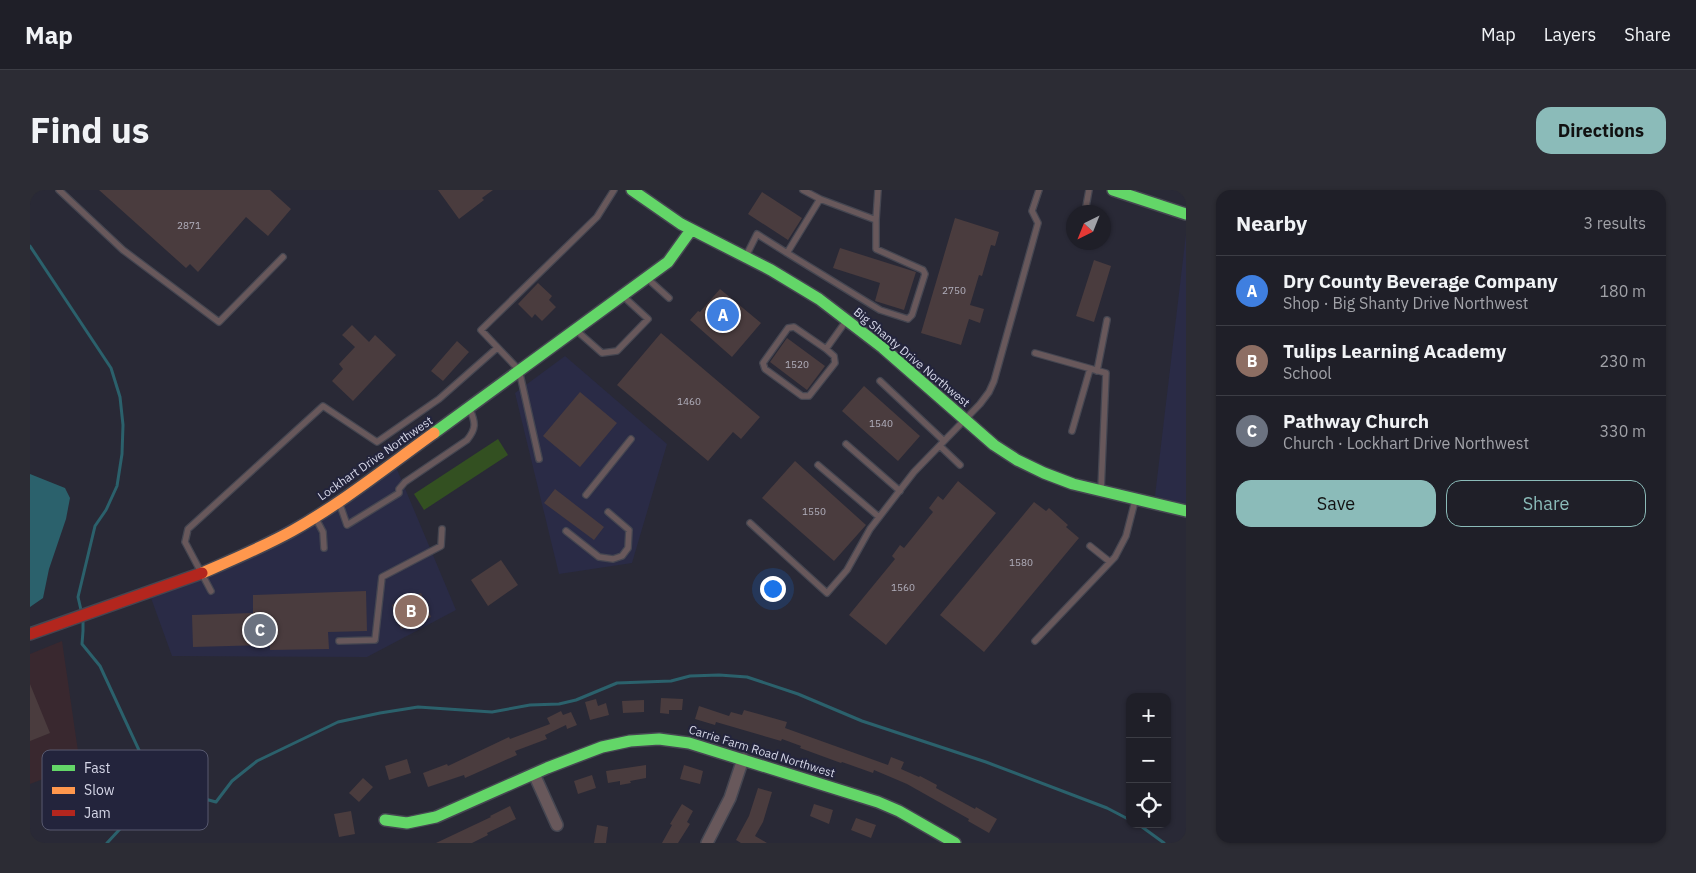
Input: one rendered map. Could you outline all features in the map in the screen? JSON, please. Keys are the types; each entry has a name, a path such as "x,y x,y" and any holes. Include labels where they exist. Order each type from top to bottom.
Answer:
{"street":[{"name":"Big Shanty Drive Northwest","path":"632,190 691,230 794,283 847,319 884,348 994,445 1017,460 1044,473 1101,491 1186,511"},
{"path":"1113,190 1186,214"},
{"name":"Lockhart Drive Northwest","path":"30,634 201,573 250,552 315,517 339,502 668,262 691,230"},
{"name":"Carrie Farm Road Northwest","path":"385,820 406,824 424,821 479,800 534,774 598,748 638,740 662,739 683,742 878,802 899,811 955,843"},
{"path":"708,843 726,808 743,760"},
{"path":"534,774 557,826"}],"lane":[{"path":"59,190 123,250 219,322 283,257"},
{"path":"539,459 519,370 481,330 597,218 614,190"},
{"path":"803,190 820,199 876,220"},
{"path":"745,258 757,234 880,310 908,319 915,307 924,274 923,270 876,249 878,190"},
{"path":"750,524 827,593 847,570 870,529 914,472 985,398 994,381 1038,223 1032,211 1039,190"},
{"path":"1086,205 1089,190"},
{"path":"786,253 820,199"},
{"path":"647,278 669,298"},
{"path":"575,330 602,353 617,351 648,319 622,296"},
{"path":"826,349 847,319"},
{"path":"1097,371 1107,320"},
{"path":"794,327 826,349 834,356 835,363 809,396 802,396 765,369 762,363 788,328 794,327"},
{"path":"212,591 185,542 188,529 323,406 377,442 439,398 497,348"},
{"path":"1035,353 1106,374 1101,491"},
{"path":"1072,431 1090,368"},
{"path":"880,381 944,441"},
{"path":"339,502 346,525 399,493 399,489 405,482 467,440 473,433 475,426 469,408"},
{"path":"586,495 631,439"},
{"path":"846,444 900,490"},
{"path":"940,446 960,465"},
{"path":"818,465 879,517"},
{"path":"1035,641 1115,557 1126,536 1135,500"},
{"path":"566,532 599,557 613,559 622,556 628,548 629,530 608,512"},
{"path":"315,517 323,532 324,548"},
{"path":"339,641 375,640 382,577 441,546 442,528"},
{"path":"1090,546 1110,562"}],"shaded area":[{"path":"1186,234 1186,505 1155,496"},
{"path":"565,356 667,444 632,563 559,574 515,393"},
{"path":"396,467 456,610 367,657 172,656 151,598"},
{"path":"30,474 65,488 70,498 66,519 49,569 43,598 30,607"},
{"path":"62,641 78,750 42,750 42,779 30,784 30,654"}],"green space":[{"path":"498,439 508,455 424,510 414,494"}],"building":[{"path":"99,190 270,190 291,209 268,236 246,217 198,272 190,264 186,268"},
{"path":"438,190 493,190 482,198 484,200 459,219"},
{"path":"762,192 802,218 788,240 748,214"},
{"path":"955,218 999,232 995,246 991,245 982,276 979,275 970,305 984,309 980,323 969,319 961,345 921,333"},
{"path":"840,248 916,272 904,310 875,301 880,283 833,268"},
{"path":"1094,260 1111,266 1094,322 1076,316"},
{"path":"538,283 552,296 549,300 556,307 542,321 535,314 532,318 518,304"},
{"path":"720,289 761,323 732,357 690,320 698,311 700,312"},
{"path":"352,325 369,342 375,335 396,355 353,401 332,381 343,369 339,364 355,347 342,335"},
{"path":"661,333 760,417 741,439 733,432 708,461 617,385"},
{"path":"787,338 825,366 807,390 770,362"},
{"path":"457,341 469,352 443,381 431,371"},
{"path":"864,386 920,436 898,461 842,411"},
{"path":"580,392 617,423 580,467 543,436"},
{"path":"795,461 866,525 834,561 762,498"},
{"path":"958,481 996,513 886,645 849,615 895,559 892,556 900,545 904,548 933,512 929,508 938,496 943,500"},
{"path":"555,489 604,527 594,540 544,503"},
{"path":"1034,502 1046,511 1049,508 1079,538 984,652 940,615"},
{"path":"501,560 518,585 488,606 471,580"},
{"path":"366,591 367,631 328,632 329,649 270,650 270,645 193,647 192,615 253,613 253,595"},
{"path":"421,593 431,617 401,629 392,605"},
{"path":"30,684 50,733 30,741"},
{"path":"661,698 683,699 682,710 669,710 669,714 660,713"},
{"path":"596,699 598,706 606,703 609,715 590,720 585,702"},
{"path":"644,700 644,712 623,713 622,701"},
{"path":"699,706 729,716 731,712 742,715 744,710 787,722 785,728 888,765 891,757 904,762 901,769 920,776 937,785 936,788 997,819 989,833 968,821 969,819 907,784 874,770 873,773 841,763 800,748 801,746 782,739 781,741 716,722 715,725 695,719"},
{"path":"561,711 563,715 571,712 577,725 567,729 566,725 545,735 547,739 515,751 517,755 465,778 464,775 428,787 423,773 447,764 448,766 509,737 510,739 550,724 547,718"},
{"path":"407,759 411,773 389,780 385,766"},
{"path":"646,765 646,778 620,785 620,781 608,783 606,771"},
{"path":"684,765 703,771 700,784 680,779"},
{"path":"592,775 596,788 578,794 574,781"},
{"path":"363,778 373,787 359,802 349,793"},
{"path":"758,788 772,792 763,822 755,836 767,843 741,843 736,840 749,816"},
{"path":"682,804 693,811 687,822 690,824 678,843 662,843 672,825 670,824"},
{"path":"814,804 833,810 829,824 810,816"},
{"path":"510,806 516,819 487,833 488,835 472,843 436,843 491,817"},
{"path":"351,811 355,834 339,837 334,814"},
{"path":"856,818 876,825 871,838 851,830"},
{"path":"597,825 608,827 606,843 594,843"}],"waterway":[{"path":"30,246 111,368 120,397 123,425 122,454 117,486 106,510 95,526 78,597 81,610"},
{"path":"83,621 82,644 100,666 139,750"},
{"path":"208,800 216,802 232,781 257,761 338,722 418,707 492,712 530,705 559,704 576,700 617,683 671,681 690,676 719,675 747,677 798,694 862,721 986,762 1107,808 1126,818"},
{"path":"1143,828 1164,843"},
{"path":"107,843 119,830"}],"traffic: fast":[{"path":"632,190 681,224 771,270 819,299 883,348 994,445 1017,460 1073,484 1186,511"},
{"path":"1113,190 1186,214"},
{"path":"434,433 668,262 691,230"},
{"path":"385,820 407,823 436,817 547,768 602,747 630,741 659,739 689,743 878,802 899,811 955,843"}],"traffic: slow":[{"path":"202,573 270,542 311,520 434,433"}],"traffic: jam":[{"path":"30,634 202,573"}],"place":[{"name":"Dry County Beverage Company","path":"723,315"},
{"name":"Tulips Learning Academy","path":"411,611"},
{"name":"Pathway Church","path":"260,630"}]}
